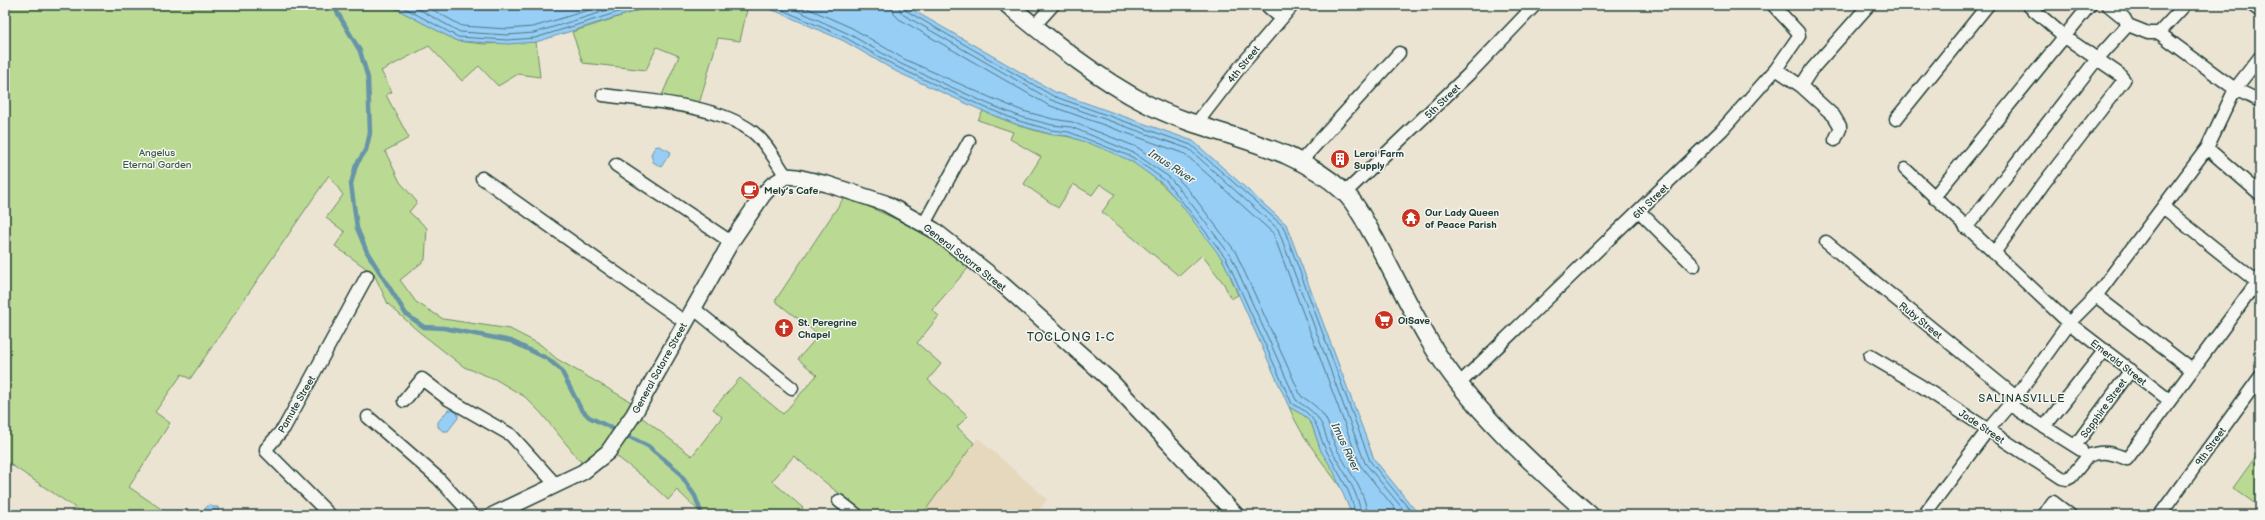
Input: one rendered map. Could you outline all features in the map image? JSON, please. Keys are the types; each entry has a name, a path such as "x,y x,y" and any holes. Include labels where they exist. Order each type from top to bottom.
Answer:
{"main road":[{"path":"1008,5 1087,66 1145,103 1196,124 1301,161 1345,193 1364,220 1431,343 1459,384 1512,443 1549,480 1590,515"}],"street":[{"path":"1034,26 1053,5"},
{"path":"1266,5 1281,18"},
{"name":"4th Street","path":"1196,124 1293,5"},
{"name":"5th Street","path":"1345,193 1472,71 1535,5"},
{"name":"6th Street","path":"1459,384 1722,130 1776,69 1799,36 1798,32 1773,5"},
{"path":"1801,86 1812,69 1869,5"},
{"path":"1896,119 1988,5"},
{"path":"1994,253 2044,183 2124,80 2119,74 2065,37 2028,5"},
{"path":"1934,197 2090,5"},
{"path":"2108,5 2124,18 2128,25 2148,33 2159,33 2235,89 2260,100"},
{"path":"2159,33 2186,5"},
{"path":"2252,5 2260,11"},
{"path":"1966,228 2097,59 2128,25"},
{"path":"1301,161 1399,53"},
{"path":"1924,515 1988,431 2013,401 2069,323 2096,296 2164,207 2206,148 2235,89 2260,57"},
{"path":"1776,69 1801,86 1837,121 1840,129 1835,140"},
{"path":"603,95 698,109 742,126 760,139 786,176"},
{"path":"924,224 969,141"},
{"path":"2206,148 2260,194"},
{"path":"616,165 731,242"},
{"name":"Emerald Street","path":"1905,169 1966,228 2069,323 2169,400"},
{"name":"General Satorre Street","path":"493,515 556,486 592,467 612,447 634,414 731,242 763,195 772,186 786,176 827,184 865,196 885,203 924,224 1001,284 1111,382 1236,515"},
{"path":"482,178 686,322"},
{"path":"2088,456 2103,452 2127,459 2258,280 2164,207"},
{"path":"1639,211 1694,266"},
{"name":"Ruby Street","path":"1826,242 2013,401 2045,426 2088,456"},
{"name":"Pamute Street","path":"330,515 266,451 266,449 284,428 367,276"},
{"path":"2096,296 2192,370"},
{"path":"693,308 792,388"},
{"path":"2045,426 2105,350"},
{"name":"Jade Street","path":"1870,356 1921,386 1988,431 2067,479 2088,456"},
{"name":"Sapphire Street","path":"2075,446 2131,370"},
{"name":"9th Street","path":"2160,515 2260,377"},
{"path":"404,401 422,379 448,400 510,435 556,486"},
{"path":"368,416 438,478 472,515"},
{"path":"839,501 856,515"},
{"path":"2044,515 2053,502 2070,515"}],"shaded area":[{"path":"978,438 1047,499 1036,515 922,515"}],"green space":[{"name":"Angelus Eternal Garden","path":"5,5 389,5 457,41 484,44 536,42 540,77 518,74 498,86 479,66 462,81 429,46 381,71 392,92 386,95 409,138 385,151 400,182 417,202 409,212 427,228 425,260 400,280 416,302 443,319 510,329 541,345 557,359 633,403 600,451 581,462 541,413 525,397 495,379 464,367 418,331 388,304 374,274 335,246 345,232 326,218 343,195 329,175 190,379 182,374 155,412 170,423 129,487 170,515 86,515 7,462 5,464"},
{"path":"655,5 748,5 740,41 718,38 699,104 662,95 679,56 657,47 646,70 583,63 572,32"},
{"path":"983,111 1032,130 1052,135 1070,137 1093,145 1125,158 1145,171 1158,181 1182,205 1204,232 1229,272 1238,295 1231,299 1224,284 1202,255 1179,276 1102,212 1115,194 1100,184 1092,195 1073,184 1058,208 1024,184 1041,157 1010,139 1013,132 978,120"},
{"path":"845,196 922,231 969,267 932,310 939,316 917,343 941,364 928,380 968,416 957,427 974,443 922,515 868,515 832,488 794,456 772,481 803,508 797,515 703,515 677,490 668,500 646,479 615,455 640,416 692,456 722,417 713,409 740,378 783,414 817,375 798,359 819,335 775,301"},
{"path":"1289,407 1305,416 1312,425 1321,451 1333,469 1343,491 1300,430"},
{"path":"2256,456 2260,459 2260,507 2233,488"}],"water":[{"path":"389,5 655,5 536,42 508,44 457,41"},
{"name":"Imus River","path":"757,5 904,5 1055,92 1193,141 1286,224 1374,459 1419,515 1352,515 1333,470 1321,451 1312,425 1305,416 1289,407 1223,260 1179,202 1163,184 1131,161 1099,147 1068,136 1050,134 1018,125 983,111 897,72 844,41 778,12"},
{"path":"659,146 671,152 661,167 653,162 651,154 655,147"},
{"path":"448,410 453,410 458,414 458,418 448,431 443,431 438,427 438,422"},
{"path":"210,504 213,507 218,507 219,515 198,515"}],"waterway":[{"path":"333,5 360,51 368,78 370,133 366,150 356,165 351,184 357,228 367,252 406,314 424,327 444,328 511,341 548,359 561,370 581,409 589,417 648,446 678,471 695,496 702,515"}],"place":[{"name":"Leroi Farm Supply","path":"1340,159"},
{"name":"Mely’s Cafe","path":"750,190"},
{"name":"Our Lady Queen of Peace Parish","path":"1411,218"},
{"name":"O!Save","path":"1384,320"},
{"name":"St. Peregrine Chapel","path":"784,328"}],"district":[{"name":"TOCLONG I-C","path":"1071,337"},
{"name":"SALINASVILLE","path":"2022,398"}]}
